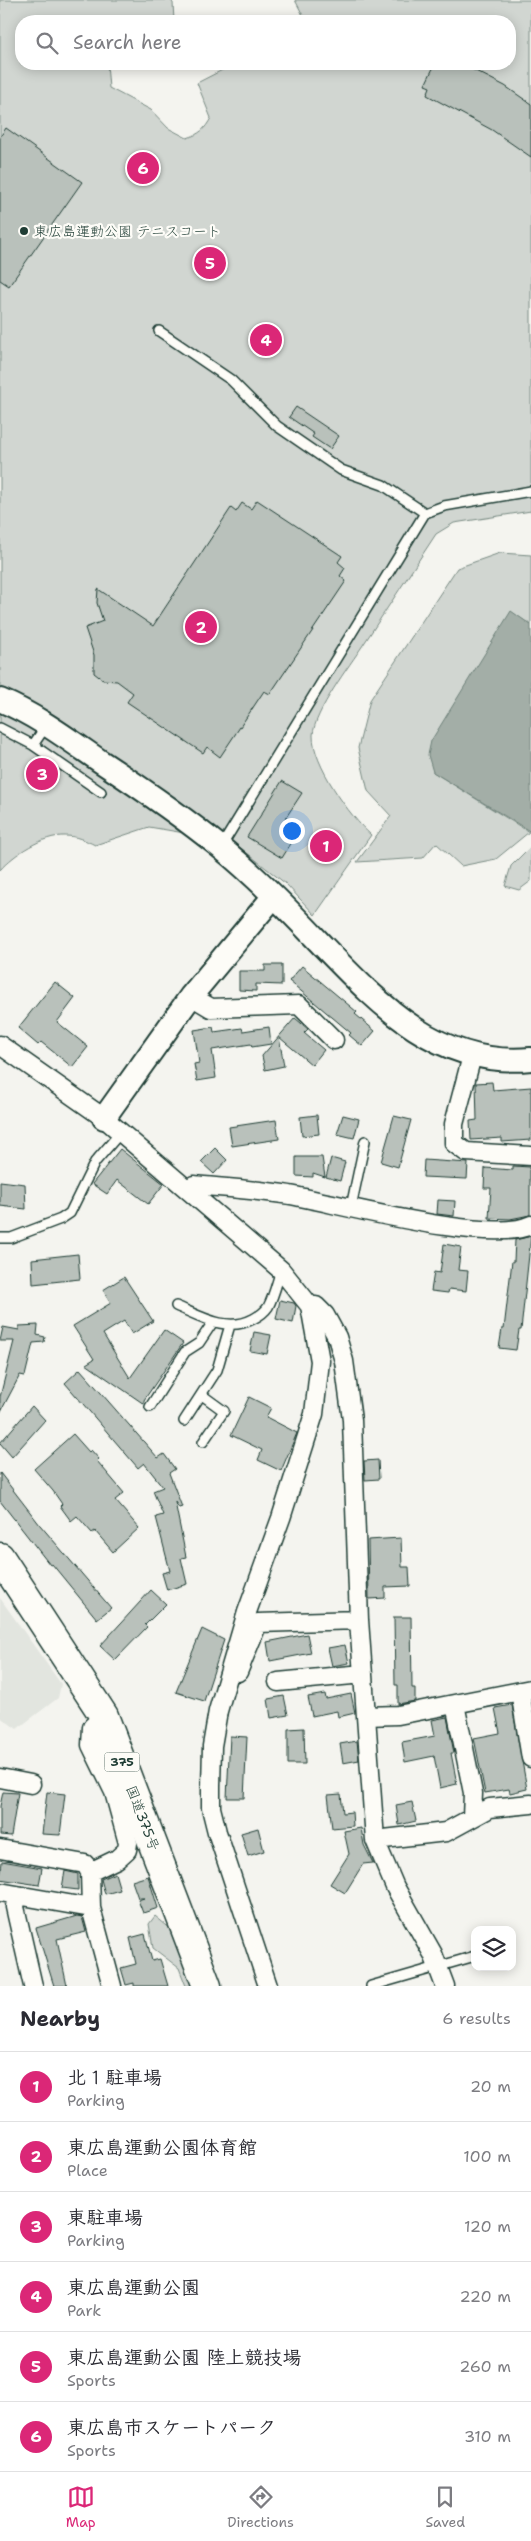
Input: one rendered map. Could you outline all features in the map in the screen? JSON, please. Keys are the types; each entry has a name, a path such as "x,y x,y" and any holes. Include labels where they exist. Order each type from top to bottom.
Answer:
{"highway":[{"name":"国道375号","path":"0,1557 104,1716 207,1986"}],"street":[{"path":"0,700 46,725 133,783 221,847 274,896 362,987 416,1031 472,1056 518,1060 531,1059"},
{"path":"104,1118 191,996 274,896"},
{"path":"191,996 211,1008 298,1005 334,1040"},
{"path":"0,1045 121,1132 280,1270 310,1306 320,1361 314,1414 227,1674 212,1746 211,1808 219,1840 268,1986"},
{"path":"472,1056 454,1124 454,1143 466,1152 531,1156"},
{"path":"189,1191 194,1185 288,1195 441,1226 496,1230 531,1225"},
{"path":"310,1306 316,1306 325,1314 337,1337 344,1362 352,1420 359,1620 375,1840 395,1887 434,1954 445,1986"},
{"path":"227,1674 236,1677 258,1623 359,1620"},
{"path":"278,1682 363,1674"},
{"path":"366,1716 398,1715 526,1690 531,1758"},
{"path":"455,1704 473,1792 472,1817"},
{"path":"90,1872 117,1859 127,1850 128,1843 114,1792 91,1745 92,1727 104,1716"},
{"path":"0,1778 31,1784"},
{"path":"375,1840 446,1832 490,1808 531,1804"},
{"path":"0,1849 85,1864 90,1872 91,1908 112,1986"},
{"path":"8,1893 91,1908"},
{"path":"8,1893 16,1906 33,1986"}],"lane":[{"path":"159,331 231,380 277,426 342,470 383,486 425,513"},
{"path":"221,847 425,513 444,506 531,491"},
{"path":"33,745 46,725"},
{"path":"0,728 33,745 101,792"},
{"path":"0,1238 11,1238 61,1219 70,1213 95,1162 121,1132"},
{"path":"351,1207 366,1141"},
{"path":"176,1306 213,1322 230,1325 248,1322 262,1314 268,1307 280,1270"},
{"path":"150,1407 185,1352 199,1343 213,1322"},
{"path":"184,1421 218,1370 230,1325"},
{"path":"202,1395 224,1411 203,1442"},
{"path":"371,1986 471,1957"}],"shaded area":[{"path":"0,0 170,0 173,3 174,15 15,15 15,70 108,70 109,88 151,110 168,128 187,138 202,131 211,118 197,83 222,70 516,70 516,15 303,15 295,0 531,0 531,511 454,523 436,534 319,714 313,735 314,747 325,774 343,803 362,827 371,835 315,915 286,884 232,841 149,827 95,845 69,836 48,839 38,842 21,852 0,870"},
{"path":"500,553 531,555 531,625 511,612 433,772 529,832 496,859 461,866 436,843 423,858 357,862 391,816 368,791 358,748 370,700 457,568"},
{"path":"511,611 531,625 531,832 433,772 428,755 431,741"},
{"path":"531,846 531,881 519,890 505,886 511,866"},
{"path":"0,1598 61,1684 58,1698 17,1729 0,1717"},
{"path":"155,1916 172,1930 199,1986 186,1986 179,1968 153,1948 149,1924"}],"building":[{"path":"432,70 474,70 505,86 531,104 531,157 492,130 427,95 430,87 425,85"},
{"name":"東広島運動公園 テニスコート","path":"6,128 82,182 9,286 0,280 0,137"},
{"path":"296,407 339,436 330,449 312,437 314,434 289,417"},
{"path":"257,500 342,556 338,562 345,568 340,576 346,581 270,694 264,691 220,757 207,747 203,753 127,702 133,693 117,681 103,680 94,673 94,655 85,628 103,621 97,603 98,589 153,626 231,508 236,512 242,503 251,509"},
{"path":"282,781 302,793 285,819 300,829 282,858 247,837"},
{"path":"265,965 282,965 282,985 256,984 256,991 239,990 239,971 265,971"},
{"path":"302,966 357,1012 355,1014 375,1031 362,1046 349,1035 351,1033 289,981"},
{"path":"55,982 75,998 57,1022 88,1047 72,1067 41,1042 38,1045 18,1028"},
{"path":"295,1018 308,1029 304,1033 324,1050 312,1065 279,1037 284,1066 265,1070 262,1056"},
{"path":"213,1027 214,1032 242,1028 243,1031 269,1027 271,1044 252,1047 251,1044 212,1050 216,1078 197,1081 194,1064 199,1063 194,1030"},
{"path":"492,1082 493,1090 531,1087 531,1140 502,1142 502,1138 471,1140 470,1121 477,1120 476,1083"},
{"path":"317,1115 319,1134 302,1136 300,1117"},
{"path":"343,1115 359,1119 354,1138 337,1134"},
{"path":"394,1116 411,1120 398,1167 381,1162"},
{"path":"276,1120 279,1139 232,1146 229,1127"},
{"path":"215,1148 227,1160 214,1174 201,1162"},
{"path":"120,1149 164,1184 148,1204 117,1180 107,1194 92,1184"},
{"path":"296,1157 322,1157 325,1177 313,1173 313,1177 296,1176"},
{"path":"331,1158 345,1162 340,1181 326,1177"},
{"path":"424,1160 468,1163 467,1179 423,1177"},
{"path":"513,1166 530,1167 530,1215 510,1219 489,1218 491,1188 484,1188 485,1168 513,1170"},
{"path":"0,1181 25,1184 26,1209 0,1206"},
{"path":"438,1200 455,1201 454,1216 437,1214"},
{"path":"531,1236 521,1330 519,1330 516,1350 499,1348 502,1329 504,1329 512,1261 514,1261 515,1240"},
{"path":"444,1244 461,1247 458,1270 468,1271 466,1291 449,1289 448,1293 431,1291 434,1272 440,1273"},
{"path":"78,1254 80,1279 33,1284 32,1259"},
{"path":"124,1277 153,1321 132,1334 124,1321 103,1334 130,1378 164,1330 183,1343 144,1400 144,1404 86,1364 94,1359 73,1326 111,1303 103,1290"},
{"path":"280,1300 294,1303 296,1306 293,1323 276,1319"},
{"path":"38,1325 37,1335 45,1337 44,1342 33,1343 25,1376 20,1375 0,1413 0,1397 14,1341 0,1341 3,1327 19,1330 19,1326"},
{"path":"254,1332 271,1335 267,1354 250,1351"},
{"path":"80,1369 158,1458 164,1454 175,1469 169,1473 182,1507 179,1508 175,1502 186,1557 181,1558 187,1584 167,1590 162,1573 170,1571 156,1517 163,1515 153,1491 163,1487 144,1463 138,1468 65,1383"},
{"path":"249,1397 271,1408 266,1417 297,1433 281,1471 258,1460 262,1450 231,1435"},
{"path":"32,1406 45,1420 12,1457 0,1443"},
{"path":"73,1434 89,1452 91,1450 99,1459 97,1461 124,1493 115,1500 139,1528 113,1552 95,1531 92,1533 77,1516 71,1521 60,1506 62,1504 53,1491 34,1469"},
{"path":"378,1460 379,1479 365,1480 364,1461"},
{"path":"0,1473 40,1525 111,1608 97,1619 52,1564 50,1565 0,1501"},
{"path":"401,1538 402,1567 409,1567 410,1586 385,1587 385,1598 369,1599 368,1540"},
{"path":"151,1590 166,1604 115,1660 100,1646"},
{"path":"394,1617 411,1617 412,1688 415,1688 415,1701 398,1704 398,1685 395,1685"},
{"path":"202,1629 224,1640 204,1701 176,1692"},
{"path":"307,1634 311,1653 270,1661 267,1642"},
{"path":"345,1645 349,1663 332,1666 328,1648"},
{"path":"325,1694 326,1699 351,1694 355,1713 338,1717 337,1711 312,1716 308,1697"},
{"path":"284,1696 288,1715 271,1718 268,1699"},
{"path":"512,1705 527,1789 510,1793 509,1789 485,1793 474,1738 500,1733 495,1708"},
{"path":"447,1717 454,1753 451,1753 457,1784 440,1788 434,1756 405,1762 402,1742 435,1736 432,1720"},
{"path":"304,1728 305,1764 288,1764 288,1729"},
{"path":"230,1736 247,1737 244,1798 227,1798"},
{"path":"357,1741 359,1760 343,1763 340,1744"},
{"path":"3,1792 18,1793 11,1836 0,1835 0,1806"},
{"path":"47,1792 65,1794 60,1835 42,1834"},
{"path":"341,1794 343,1813 352,1812 353,1826 332,1828 328,1795"},
{"path":"412,1802 416,1821 399,1825 396,1805"},
{"path":"258,1828 264,1851 248,1856 241,1833"},
{"path":"361,1828 364,1845 373,1863 363,1864 345,1893 330,1884 349,1854 344,1831"},
{"path":"2,1861 42,1868 39,1885 0,1879"},
{"path":"65,1871 78,1874 78,1890 62,1888"},
{"path":"115,1873 120,1890 105,1894 101,1879"},
{"path":"148,1876 158,1908 143,1913 138,1900 144,1898 138,1898 132,1881"},
{"path":"77,1916 82,1917 86,1932 57,1939 67,1986 54,1986 36,1928"},
{"path":"145,1934 152,1961 160,1959 168,1986 134,1986 134,1983 126,1985 121,1968 136,1964 130,1938"}],"place":[{"name":"東広島市スケートパーク","path":"143,168"},
{"name":"東広島運動公園 テニスコート","path":"24,231"},
{"name":"東広島運動公園 陸上競技場","path":"210,263"},
{"name":"東広島運動公園","path":"266,340"},
{"name":"東広島運動公園体育館","path":"201,627"},
{"name":"東駐車場","path":"42,774"},
{"name":"北１駐車場","path":"326,846"}]}
